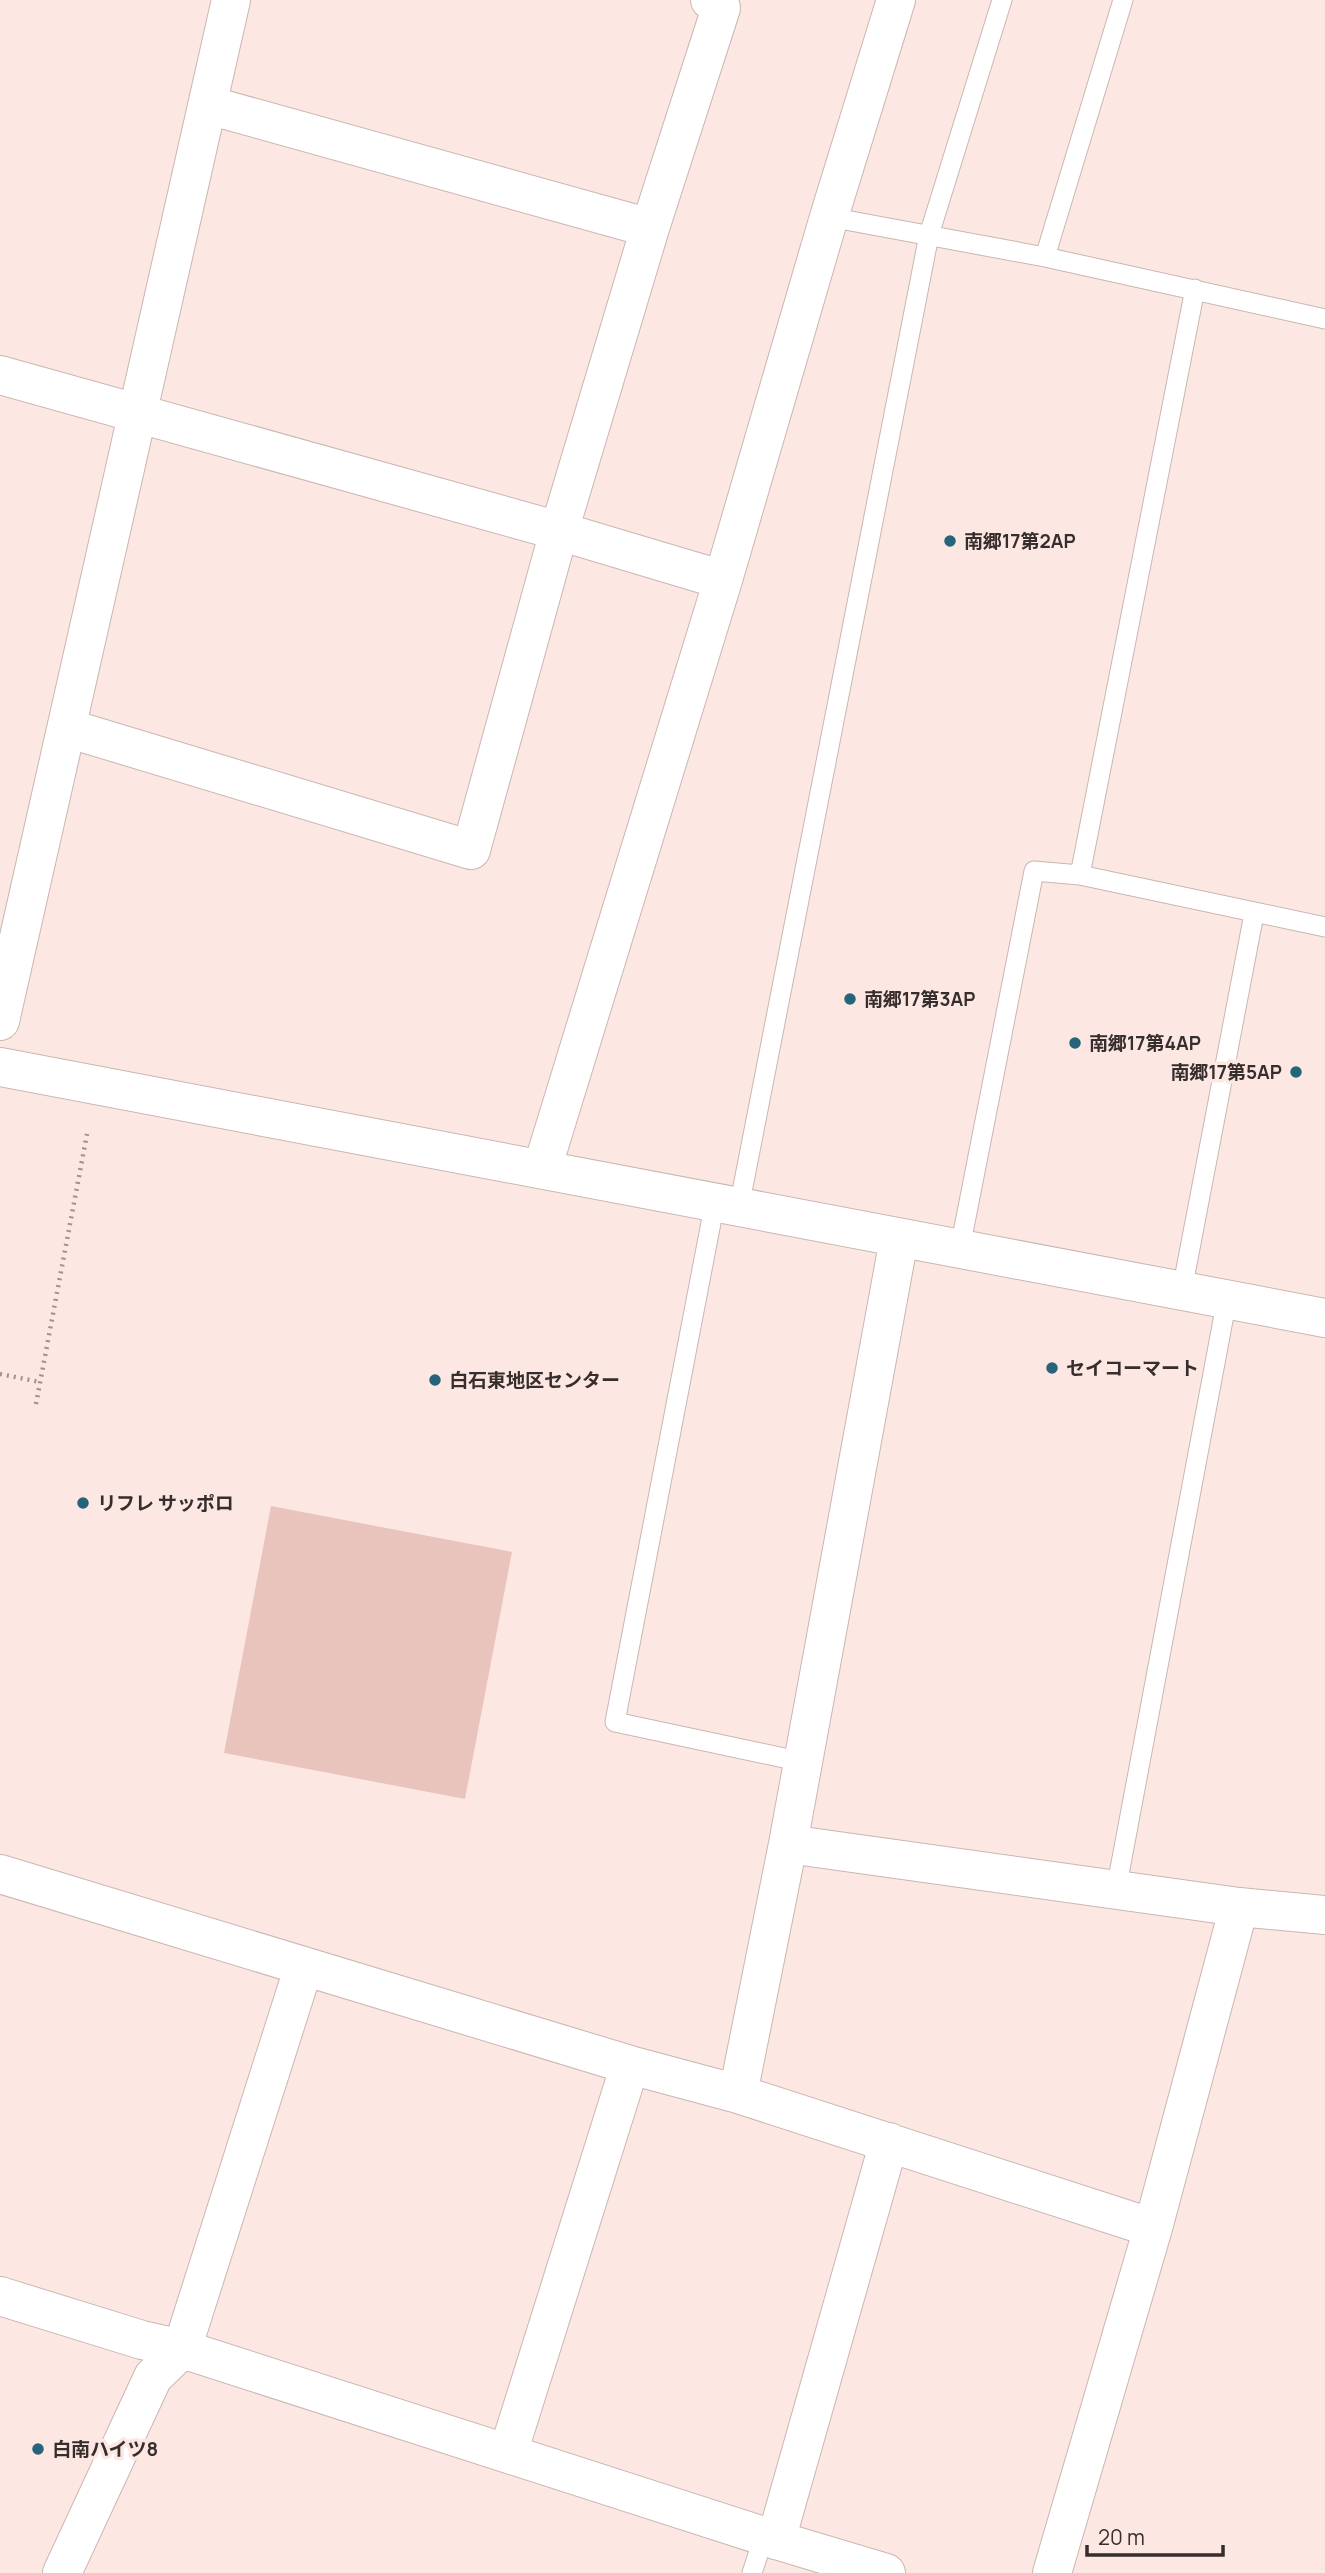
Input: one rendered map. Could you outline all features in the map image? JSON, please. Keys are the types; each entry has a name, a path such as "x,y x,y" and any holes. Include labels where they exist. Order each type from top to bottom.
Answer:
{"street":[{"path":"0,1021 231,0"},
{"path":"542,1169 723,580 829,217 896,0"},
{"path":"67,728 471,850 559,531 718,3"},
{"path":"208,105 650,228"},
{"path":"0,375 559,531 723,580"},
{"path":"0,1067 1325,1318"},
{"path":"738,2094 788,1844 899,1239"},
{"path":"788,1844 1239,1907 1325,1915"},
{"path":"0,1874 630,2065 738,2094 1153,2228"},
{"path":"1052,2573 1153,2228 1239,1907"},
{"path":"62,2573 153,2377 182,2349 304,1966"},
{"path":"508,2453 630,2065"},
{"path":"770,2538 889,2142"},
{"path":"0,2296 142,2340 182,2349 886,2573"}],"lane":[{"path":"803,1762 615,1722 727,1204 929,235 1002,0"},
{"path":"1045,257 1123,0"},
{"path":"829,217 1045,257 1325,319"},
{"path":"1080,875 1195,289"},
{"path":"960,1248 1034,871 1080,875 1325,927"},
{"path":"1182,1290 1254,914"},
{"path":"1116,1889 1227,1299"},
{"path":"752,2573 770,2538"}],"path":[{"path":"36,1404 87,1134"},
{"path":"0,1374 40,1382"}],"shaded area":[{"path":"271,1506 512,1552 465,1799 224,1753"}],"place":[{"name":"南郷17第2AP","path":"950,541"},
{"name":"南郷17第3AP","path":"850,999"},
{"name":"南郷17第4AP","path":"1075,1043"},
{"name":"南郷17第5AP","path":"1296,1072"},
{"name":"セイコーマート","path":"1052,1368"},
{"name":"白石東地区センター","path":"435,1380"},
{"name":"リフレ サッポロ","path":"83,1503"},
{"name":"白南ハイツ8","path":"38,2449"}]}
